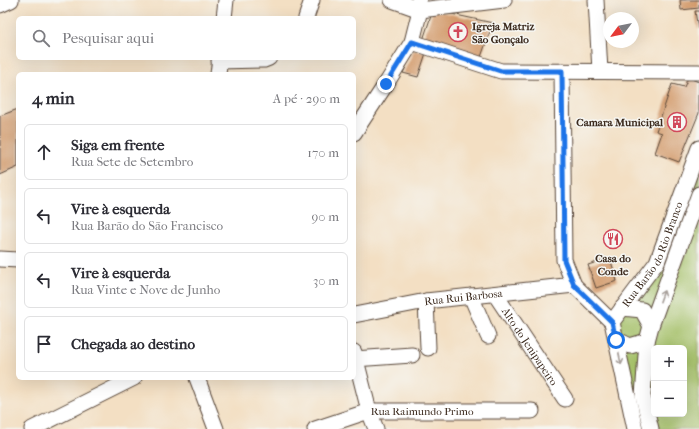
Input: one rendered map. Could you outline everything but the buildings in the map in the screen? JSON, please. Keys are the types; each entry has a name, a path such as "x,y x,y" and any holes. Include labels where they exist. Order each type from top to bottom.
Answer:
{"street":[{"path":"0,5 11,0"},
{"path":"224,16 226,0"},
{"path":"307,16 312,0"},
{"path":"392,0 419,5 504,0"},
{"path":"596,0 600,71"},
{"path":"356,130 412,42 419,5"},
{"path":"412,42 501,71 699,72"},
{"path":"219,64 264,60"},
{"path":"562,71 564,260 574,285 612,322 635,429"},
{"name":"Rua Barão do Rio Branco","path":"612,322 657,262 699,148"},
{"name":"Rua Barão do Rio Branco","path":"652,429 643,396 647,341 651,326 699,194"},
{"path":"0,259 16,260"},
{"name":"Rua Rui Barbosa","path":"356,315 426,301 574,285"},
{"name":"Alto do Jenipapeiro","path":"495,294 565,399"},
{"path":"471,296 488,336"},
{"path":"426,301 428,348"},
{"path":"622,308 642,310 651,326"},
{"path":"616,340 630,346 647,341"},
{"path":"356,356 412,354"},
{"path":"356,360 369,411 376,429"},
{"path":"32,429 130,380"},
{"path":"198,380 216,429"},
{"name":"Rua Raimundo Primo","path":"316,429 369,411 532,411"}],"green space":[{"path":"699,148 699,194 647,341 651,429 635,429 612,322 657,262"},
{"path":"699,216 699,429 659,429 655,417 687,417 687,345 653,345"},
{"path":"651,368 651,401 649,394"}],"place":[{"name":"Igreja Matriz São Gonçalo","path":"458,32"},
{"name":"Camara Municipal","path":"677,122"},
{"name":"Casa do Conde","path":"613,239"}],"route":[{"path":"386,84 412,42 501,71 562,71 564,260 574,285 612,322 616,340"}]}
